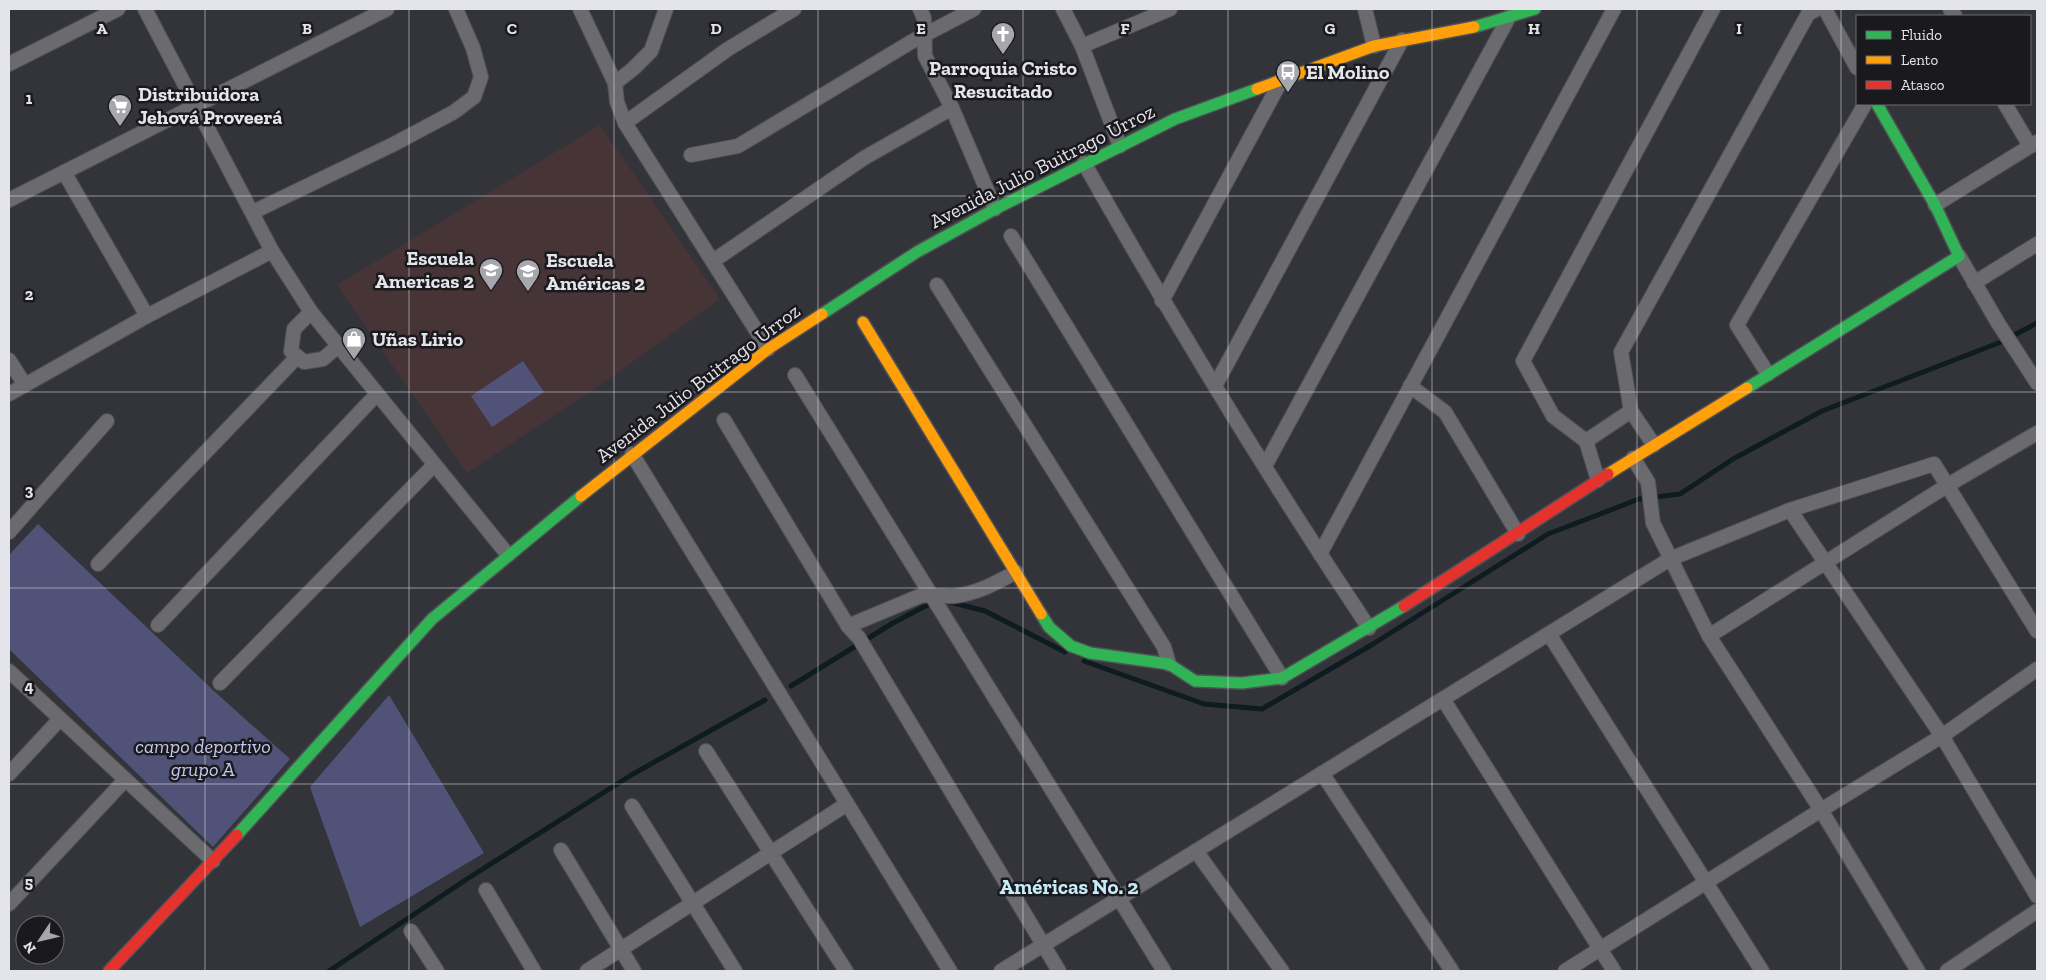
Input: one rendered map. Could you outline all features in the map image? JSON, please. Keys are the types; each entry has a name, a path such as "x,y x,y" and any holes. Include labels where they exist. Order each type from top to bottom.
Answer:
{"street":[{"path":"9,64 118,9"},
{"path":"145,9 272,251 311,312 508,555"},
{"path":"9,200 387,9"},
{"path":"253,212 454,112 474,97 480,77 473,48 456,9"},
{"path":"580,9 614,83 617,102 625,123 768,349"},
{"path":"614,83 633,69 651,51 666,9"},
{"path":"625,123 728,49 794,9"},
{"path":"920,9 924,18 925,56 952,108 995,209"},
{"path":"690,155 738,146 923,36 974,9"},
{"path":"1063,9 1082,46 1120,146"},
{"path":"1082,46 1170,9"},
{"path":"1365,9 1374,46"},
{"name":"Avenida Julio Buitrago Urroz","path":"109,971 124,966 213,861 432,619 632,454 768,349 917,252 1084,163 1175,119 1374,46 1478,26 1535,9"},
{"path":"1320,554 1614,9"},
{"path":"1598,480 1586,441 1553,416 1523,361 1713,9"},
{"path":"1654,445 1631,411 1622,352 1808,14 1817,9"},
{"path":"1826,9 1856,66"},
{"path":"1265,466 1508,16"},
{"path":"1215,386 1402,40"},
{"path":"1162,301 1282,79"},
{"path":"1768,374 1737,326 1864,105"},
{"path":"1877,105 1935,204 1974,283 2037,382"},
{"path":"1935,204 2034,144 2006,105"},
{"path":"713,261 864,158 952,108"},
{"path":"1084,163 1162,301 1320,554 1370,628"},
{"path":"64,172 147,316"},
{"path":"1011,236 1282,678"},
{"path":"1974,283 2037,244"},
{"path":"9,394 147,316 272,251"},
{"path":"863,322 1049,627 1071,646 1090,653 1169,664 1194,681 1242,683 1282,678 1370,628 1518,534 1598,480 1959,256"},
{"path":"937,285 1164,647 1169,664"},
{"path":"311,312 294,329 291,351 304,362 323,359 338,346"},
{"path":"98,564 297,357"},
{"path":"9,360 25,385"},
{"path":"795,375 1164,971"},
{"path":"1410,386 1445,412 1518,534"},
{"path":"158,625 377,394"},
{"path":"1586,441 1631,411"},
{"path":"724,420 848,626 859,638 1042,946 1059,971"},
{"path":"9,532 107,421"},
{"path":"1709,636 1948,485 2037,433"},
{"path":"632,454 643,475 950,971"},
{"path":"1633,458 1648,482 1653,523 1709,636 1821,810 1918,971"},
{"path":"1001,971 1670,559 1790,510 1934,464 2037,631"},
{"path":"220,683 434,465"},
{"path":"1790,510 1942,736 2037,896"},
{"path":"848,626 920,596 952,596 980,591 1016,572"},
{"path":"1549,634 1762,971"},
{"path":"9,670 213,861"},
{"path":"1565,971 1942,736 2037,670"},
{"path":"1443,699 1614,971"},
{"path":"9,774 60,719"},
{"path":"706,751 846,971"},
{"path":"1322,774 1452,971"},
{"path":"9,904 125,780"},
{"path":"587,971 847,804"},
{"path":"632,806 735,971"},
{"path":"561,850 634,971"},
{"path":"1196,851 1282,971"},
{"path":"486,890 534,971"},
{"path":"1947,971 2037,911"},
{"path":"412,931 437,971"}],"shaded area":[{"name":"Escuela Américas 2","path":"600,125 720,299 613,376 467,473 337,285"}],"green space":[{"path":"523,361 544,392 492,427 471,396"},
{"name":"campo deportivo grupo A","path":"38,524 215,692 290,759 213,847 9,649 9,555"},
{"path":"389,695 484,853 360,927 310,787"}],"waterway":[{"path":"1084,661 1204,704 1262,709 1373,644 1548,534 1639,499 1680,494 1733,459 1822,411 2001,342 2037,323"},
{"path":"791,686 893,623 935,601"},
{"path":"950,602 985,611 1065,652"},
{"path":"329,971 467,879 633,774 765,700"}],"traffic: fast":[{"path":"1474,27 1535,9"},
{"path":"822,314 917,252 995,209 1175,119 1257,89"},
{"path":"1747,388 1959,256 1935,205 1878,105"},
{"path":"237,835 432,619 581,496"},
{"path":"1041,614 1049,627 1071,646 1090,653 1169,664 1195,681 1242,683 1282,678 1404,606"}],"traffic: slow":[{"path":"1257,89 1374,46 1474,27"},
{"path":"581,496 768,349 822,314"},
{"path":"863,322 1041,614"},
{"path":"1608,474 1747,388"}],"traffic: jam":[{"path":"1404,606 1608,474"},
{"path":"109,971 237,835"}],"place":[{"name":"Parroquia Cristo Resucitado","path":"1003,55"},
{"name":"El Molino","path":"1288,93"},
{"name":"Distribuidora Jehová Proveerá","path":"120,127"},
{"name":"Escuela Americas 2","path":"491,291"},
{"name":"Escuela Américas 2","path":"528,292"},
{"name":"Uñas Lirio","path":"354,360"}],"district":[{"name":"Américas No. 2","path":"1069,886"}]}
